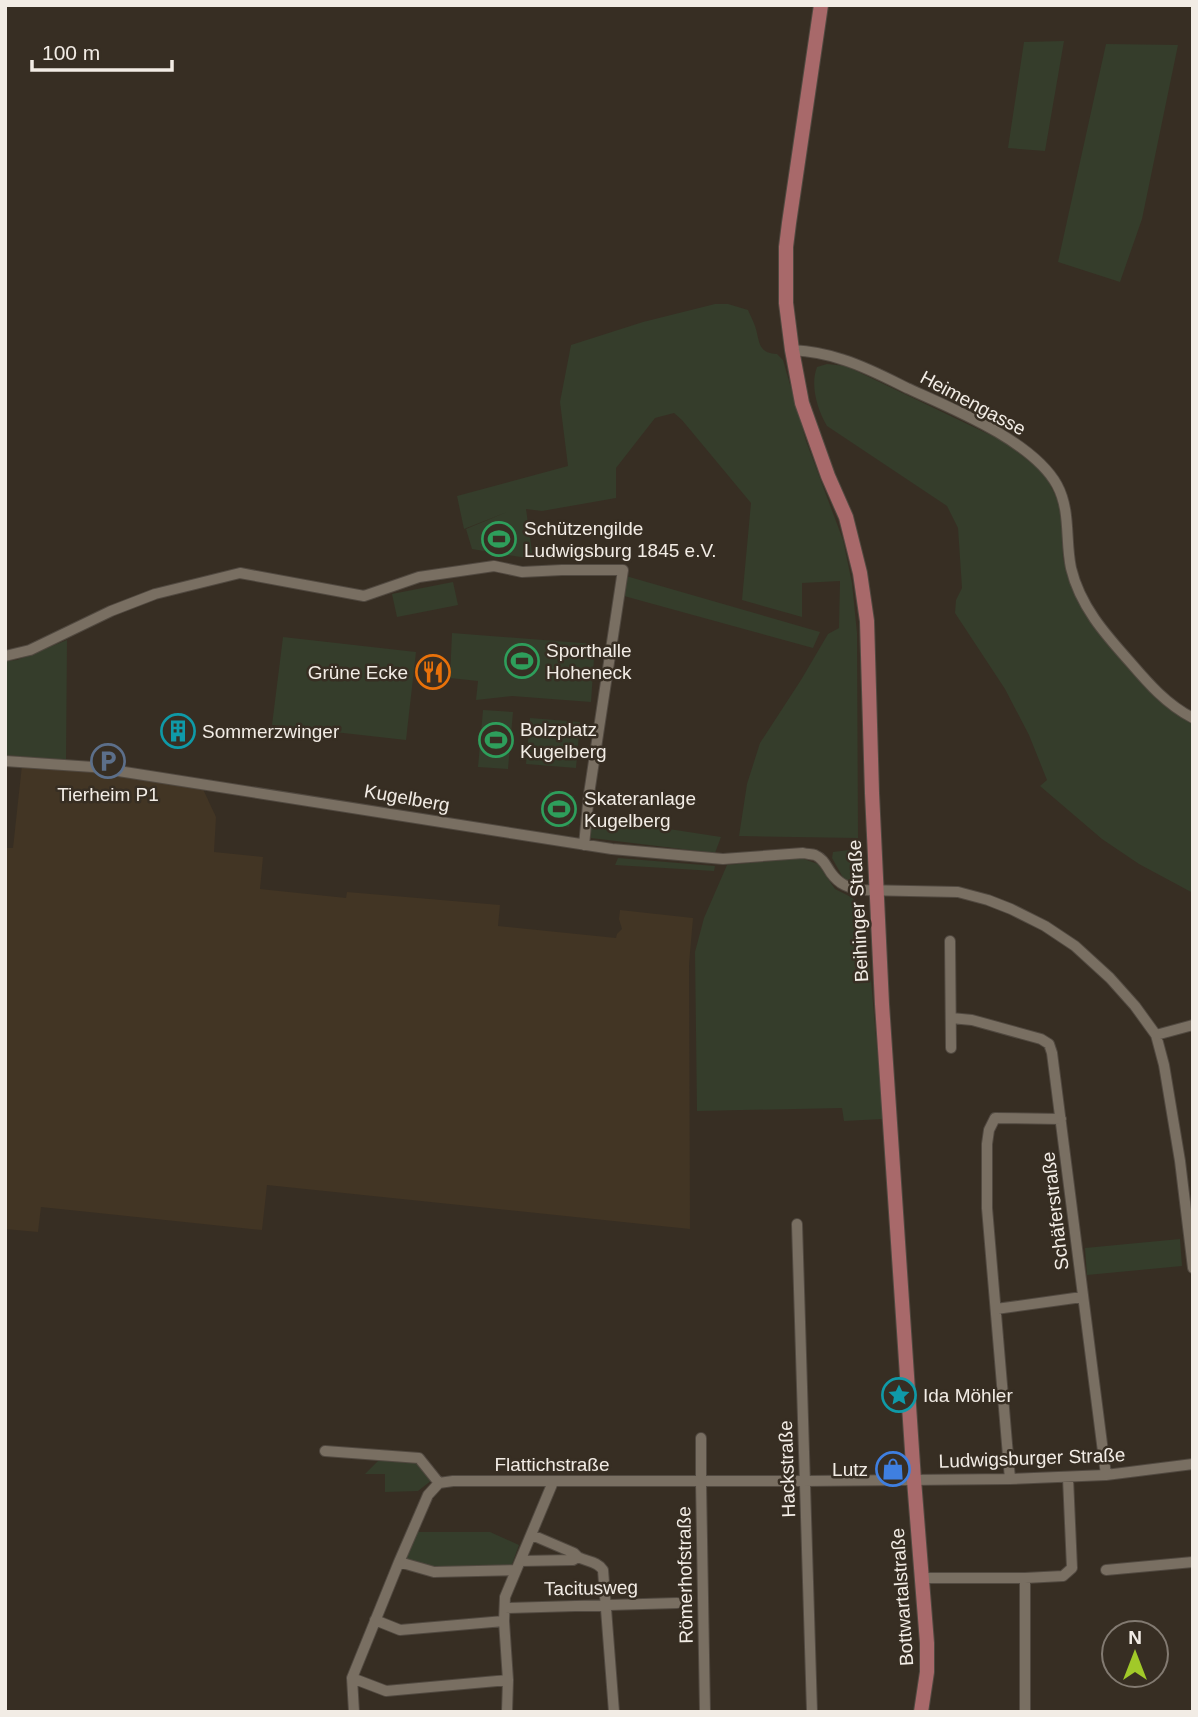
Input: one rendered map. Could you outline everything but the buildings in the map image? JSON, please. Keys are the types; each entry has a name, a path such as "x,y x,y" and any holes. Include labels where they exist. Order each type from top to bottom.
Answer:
{"main road":[{"name":"Beihinger Straße","path":"821,5 786,247 786,303 802,403 846,517 860,573 867,621 876,890 914,1480"},
{"name":"Bottwartalstraße","path":"914,1480 927,1672 921,1712"}],"street":[{"name":"Heimengasse","path":"792,351 837,357 858,365 990,428 1037,462 1055,483 1064,502 1072,571 1091,615 1133,666 1166,700 1193,718"},
{"path":"5,656 30,650 111,611 155,594 240,573 363,596 419,576 494,566 522,572 623,570 589,794 584,845"},
{"name":"Kugelberg","path":"5,761 93,767 653,854 723,859 803,853 816,855 824,861 839,883 846,887 876,890"},
{"path":"876,890 958,892 988,900 1045,926 1075,946 1110,978 1135,1006 1156,1035 1164,1065 1179,1150 1192,1260"},
{"path":"950,941 951,1048"},
{"name":"Schäferstraße","path":"951,1018 972,1020 1041,1039 1049,1044 1069,1179 1106,1475"},
{"path":"1156,1035 1193,1025"},
{"path":"1010,1479 987,1208 987,1144 989,1130 995,1118 1061,1119"},
{"name":"Hackstraße","path":"797,1224 812,1712"},
{"path":"996,1309 1082,1297"},
{"name":"Römerhofstraße","path":"701,1438 705,1712"},
{"path":"326,1451 419,1458 439,1483 428,1495 352,1678 354,1712"},
{"name":"Ludwigsburger Straße","path":"914,1480 1068,1478 1193,1464"},
{"path":"922,1578 1063,1576 1072,1567 1068,1478"},
{"name":"Flattichstraße","path":"439,1483 914,1480"},
{"path":"507,1712 505,1597 553,1482"},
{"path":"532,1535 594,1562 603,1570 614,1712"},
{"path":"399,1562 434,1572 573,1560 578,1557"},
{"path":"1106,1570 1193,1562"},
{"path":"1024,1578 1025,1712"},
{"name":"Tacitusweg","path":"505,1608 677,1603"},
{"path":"375,1620 400,1630 504,1621"},
{"path":"352,1678 386,1691 508,1680"}],"shaded area":[{"path":"22,765 118,774 202,787 216,817 214,852 263,857 260,889 346,898 347,892 500,905 498,926 616,938 622,929 620,910 693,918 689,964 690,1229 267,1185 262,1230 41,1207 38,1232 5,1229 5,848 13,848"}],"green space":[{"path":"1064,41 1045,151 1008,148 1024,42"},
{"path":"1106,44 1178,45 1142,219 1120,282 1058,262"},
{"path":"715,304 728,304 748,310 763,349 777,354 783,360 806,441 843,540 852,583 857,633 858,838 739,836 747,784 760,743 828,634 839,628 840,581 802,583 802,617 742,600 751,503 674,413 655,418 616,468 616,498 542,511 526,509 533,559 472,549 466,529 507,512 464,529 457,496 568,466 560,402 571,345 643,322"},
{"path":"827,364 846,366 1005,442 1044,473 1062,508 1063,559 1088,614 1141,682 1165,706 1193,725 1193,893 1139,864 1102,839 1040,786 1047,780 1029,735 1005,689 955,613 956,600 962,588 958,528 947,506 827,426 820,412 814,381 817,367"},
{"path":"626,576 820,632 813,648 624,596"},
{"path":"453,582 458,605 397,617 392,594"},
{"name":"Sporthalle Hoheneck","path":"452,633 595,644 591,702 512,696 476,700 478,681 450,678"},
{"path":"283,637 416,652 406,740 272,725"},
{"path":"67,640 66,760 5,755 5,661 17,660"},
{"path":"483,710 513,712 508,769 478,767"},
{"path":"530,718 580,722 576,768 526,764"},
{"name":"Skateranlage Kugelberg","path":"549,791 574,796 569,827 544,822"},
{"path":"591,817 721,837 715,853 591,838"},
{"path":"857,849 859,883 845,881 832,858 833,852"},
{"path":"618,858 715,866 714,871 615,865"},
{"path":"801,858 818,864 835,889 851,897 865,910 883,1119 844,1121 842,1108 697,1111 695,952 704,918 727,865"},
{"path":"1180,1239 1182,1266 1087,1275 1085,1248"},
{"path":"381,1458 420,1463 432,1480 418,1491 385,1492 385,1474 365,1474"},
{"path":"417,1532 490,1532 519,1545 511,1567 433,1570 406,1560"}],"place":[{"name":"Schützengilde Ludwigsburg 1845 e.V.","path":"499,539"},
{"name":"Sporthalle Hoheneck","path":"522,661"},
{"name":"Grüne Ecke","path":"433,672"},
{"name":"Sommerzwinger","path":"178,731"},
{"name":"Bolzplatz Kugelberg","path":"496,740"},
{"name":"Tierheim P1","path":"108,761"},
{"name":"Skateranlage Kugelberg","path":"559,809"},
{"name":"Ida Möhler","path":"899,1395"},
{"name":"Lutz","path":"893,1469"}]}
